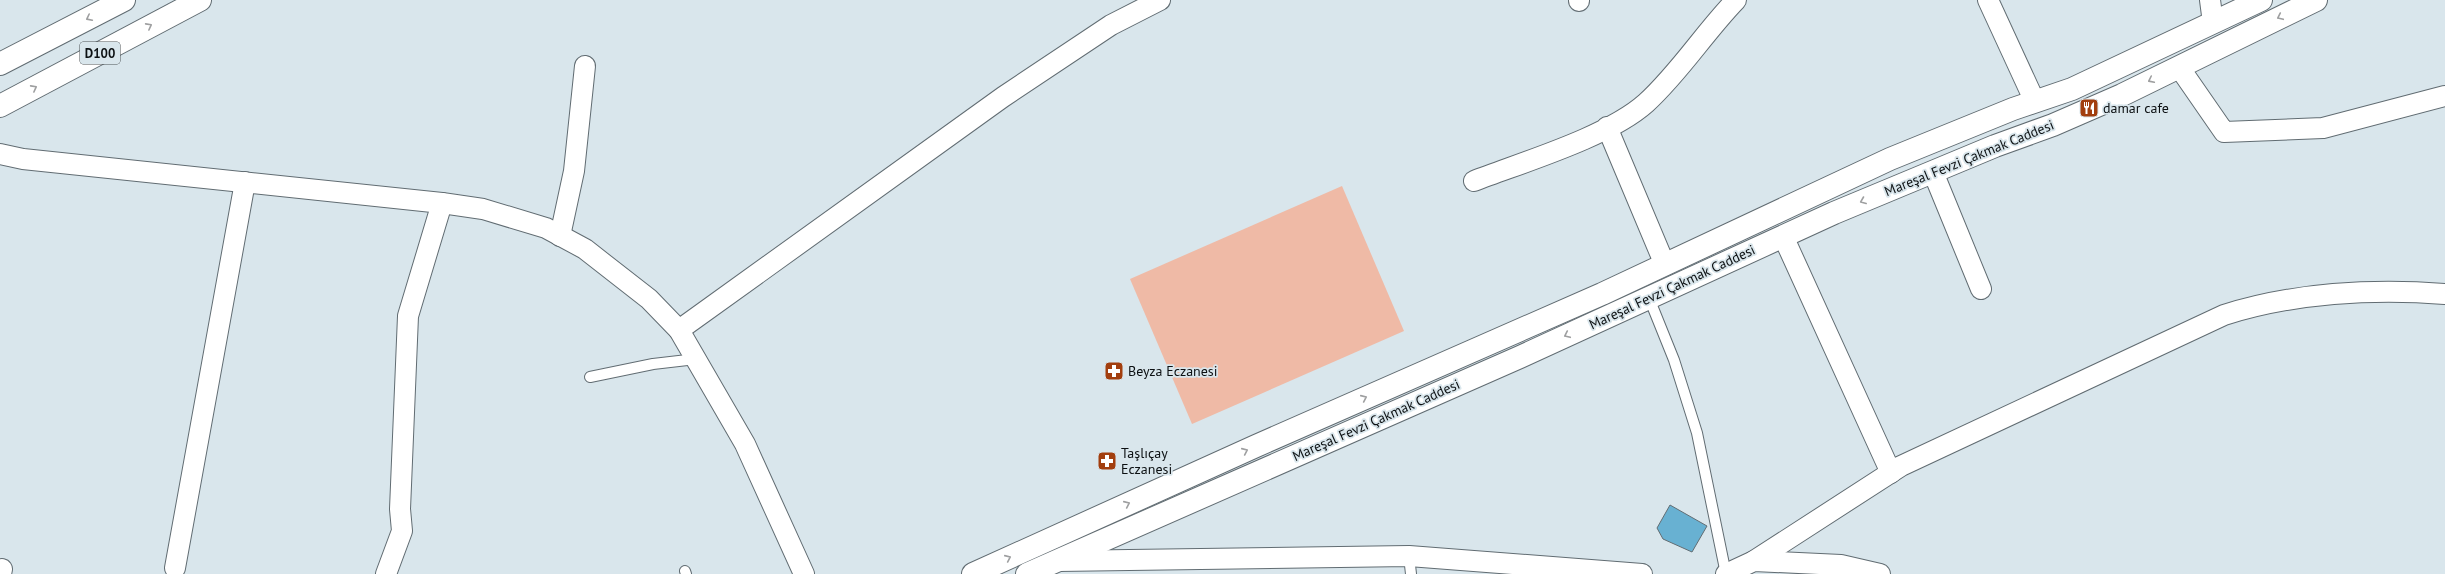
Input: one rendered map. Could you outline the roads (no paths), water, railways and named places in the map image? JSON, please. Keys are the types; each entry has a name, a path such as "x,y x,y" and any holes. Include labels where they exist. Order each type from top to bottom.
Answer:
{"main road":[{"name":"D100","path":"0,64 124,0"},
{"name":"D100","path":"0,106 200,0"},
{"name":"Mareşal Fevzi Çakmak Caddesi","path":"973,574 1256,446 1664,265 1890,159 2072,89 2261,0"},
{"name":"Mareşal Fevzi Çakmak Caddesi","path":"1028,574 1649,298 1783,236 1933,172 2053,125 2179,67 2316,0"}],"street":[{"path":"679,330 1003,97 1111,26 1160,0"},
{"path":"1474,181 1607,127 1645,104 1677,73 1736,0"},
{"path":"1988,0 2035,102"},
{"path":"2210,0 2213,23"},
{"path":"560,236 574,171 585,66"},
{"path":"2179,67 2224,132 2323,128 2445,96"},
{"path":"1607,127 1664,265"},
{"path":"0,154 24,159 442,203 483,209 546,228 584,249 649,299 679,330 745,444 804,574"},
{"path":"1933,172 1981,289"},
{"path":"175,568 245,182"},
{"path":"386,574 402,530 400,509 408,316 442,203"},
{"path":"1783,236 1891,473"},
{"path":"1754,568 1901,466 2224,316 2256,305 2342,294 2412,291 2445,294"},
{"path":"1056,561 1410,565 1642,574"},
{"path":"1726,574 1754,568 1841,565 1880,574"}],"lane":[{"path":"1649,298 1672,353 1697,433 1726,574"},
{"path":"590,377 653,364 696,359"}],"place":[{"name":"damar cafe","path":"2089,108"},
{"name":"Beyza Eczanesi","path":"1114,371"},
{"name":"Taşlıçay Eczanesi","path":"1107,461"}]}
